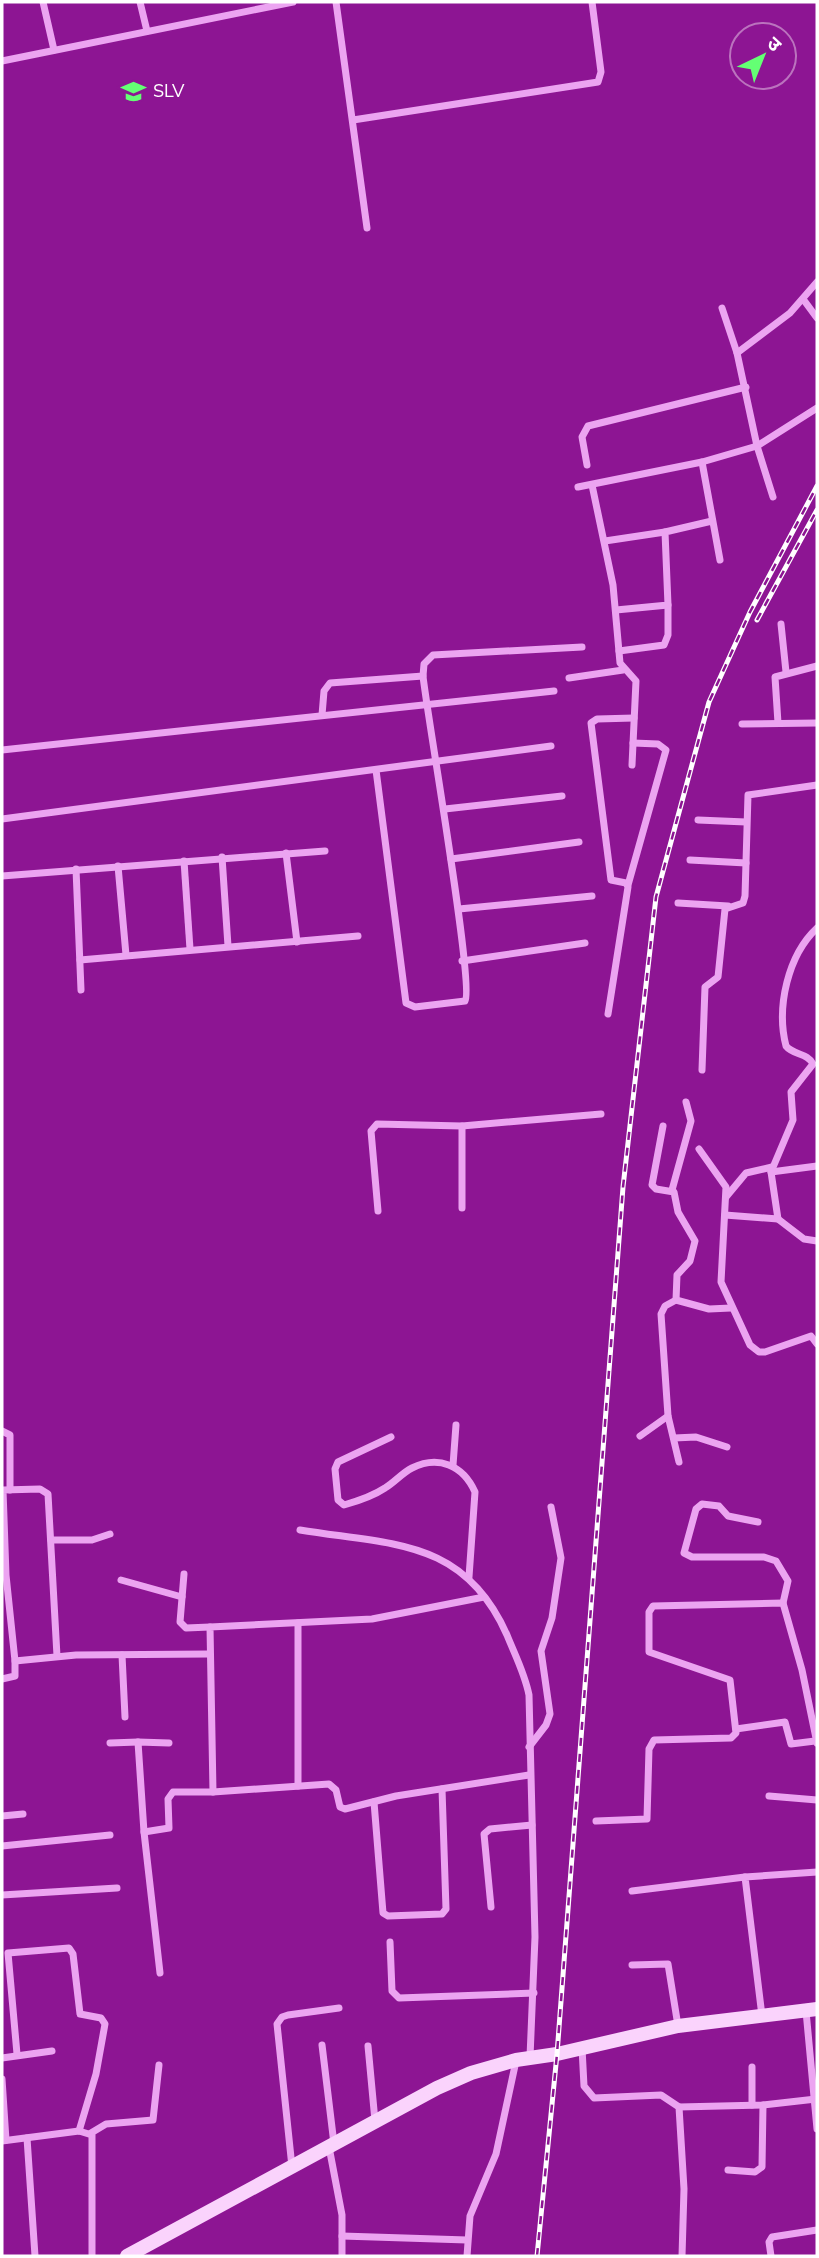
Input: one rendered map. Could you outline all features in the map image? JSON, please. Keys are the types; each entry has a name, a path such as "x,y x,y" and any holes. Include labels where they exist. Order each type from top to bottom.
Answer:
{"main road":[{"path":"127,2256 448,2083 523,2059 678,2026 812,2010"}],"street":[{"path":"43,2 54,50"},
{"path":"140,2 147,31"},
{"path":"2,61 293,2"},
{"path":"336,2 367,228"},
{"path":"353,120 598,82 601,72 592,2"},
{"path":"737,353 790,313 817,282"},
{"path":"803,299 817,318"},
{"path":"722,308 737,353 757,446 773,497"},
{"path":"587,465 582,436 588,426 746,387"},
{"path":"578,487 702,462 757,446 817,408"},
{"path":"702,462 720,560"},
{"path":"592,485 605,541 623,670 636,681 632,765"},
{"path":"605,541 665,532 712,521"},
{"path":"619,651 664,645 668,635 665,532"},
{"path":"616,610 668,605"},
{"path":"781,624 786,672"},
{"path":"376,770 406,1003 415,1007 465,1001 469,993 463,961 459,909 426,704 424,664 438,653 582,647"},
{"path":"778,723 774,680 776,674 817,666"},
{"path":"569,678 623,670"},
{"path":"322,715 324,691 330,683 423,676"},
{"path":"2,750 554,691"},
{"path":"628,885 611,880 591,723 597,719 634,718"},
{"path":"742,724 817,723"},
{"path":"608,1014 628,885 666,750 658,744 633,743"},
{"path":"2,819 551,746"},
{"path":"678,903 728,906 745,900 746,822 750,793 817,785"},
{"path":"445,809 562,796"},
{"path":"698,820 746,822"},
{"path":"450,859 579,842"},
{"path":"2,876 326,851"},
{"path":"286,853 297,942"},
{"path":"222,857 228,947"},
{"path":"184,860 190,949"},
{"path":"690,860 746,863"},
{"path":"118,866 125,955"},
{"path":"76,869 82,989"},
{"path":"459,909 593,896"},
{"path":"702,1069 705,987 718,977 725,909 728,906"},
{"path":"778,1219 772,1169 793,1120 790,1092 813,1064 808,1058 792,1052 786,1046 785,998 795,958 807,938 817,928"},
{"path":"80,960 358,936"},
{"path":"463,961 585,943"},
{"path":"676,1300 677,1275 690,1261 695,1241 691,1230 678,1212 672,1190 691,1121 686,1102"},
{"path":"378,1211 372,1127 377,1124 462,1126 601,1114"},
{"path":"462,1126 462,1208"},
{"path":"663,1126 652,1185 656,1189 672,1190"},
{"path":"699,1149 722,1179 726,1197 721,1282 750,1345 760,1352 814,1335 817,1344"},
{"path":"726,1197 741,1176 772,1169 817,1166"},
{"path":"725,1215 778,1219 796,1234 817,1241"},
{"path":"679,1462 668,1416 661,1314 666,1306 676,1300 709,1309 731,1308"},
{"path":"640,1436 668,1416"},
{"path":"453,1465 456,1425"},
{"path":"2,1431 10,1435 5,1490 6,1575 15,1661 15,1676 2,1679"},
{"path":"391,1437 341,1460 336,1465 341,1504 379,1492 416,1466 438,1461 453,1465 475,1492 469,1577"},
{"path":"674,1438 702,1438 727,1447"},
{"path":"5,1490 47,1491 57,1656"},
{"path":"736,1729 785,1722 791,1744 816,1742 802,1670 783,1603 788,1581 776,1561 764,1557 692,1557 684,1553 699,1506 719,1506 728,1516 758,1522"},
{"path":"529,1748 546,1725 550,1714 541,1651 552,1618 561,1558 551,1507"},
{"path":"300,1530 426,1552 450,1562 469,1577 505,1630 527,1684 534,1993 523,2059 496,2154 470,2216 467,2256"},
{"path":"51,1539 92,1540 110,1534"},
{"path":"184,1574 180,1622 183,1627 372,1619 484,1597"},
{"path":"121,1580 182,1597"},
{"path":"596,1821 647,1819 649,1749 654,1740 731,1738 736,1729 730,1680 649,1653 650,1608 783,1603"},
{"path":"298,1623 298,1786"},
{"path":"210,1627 213,1792"},
{"path":"15,1661 57,1656 209,1654"},
{"path":"122,1655 124,1717"},
{"path":"138,1742 144,1832 160,1973"},
{"path":"110,1743 169,1743"},
{"path":"144,1832 167,1831 168,1799 173,1792 332,1785 339,1805 345,1809 529,1775"},
{"path":"374,1802 383,1913 388,1916 442,1914 446,1909 442,1789"},
{"path":"769,1796 817,1800"},
{"path":"2,1816 23,1814"},
{"path":"491,1907 484,1833 490,1829 532,1825"},
{"path":"2,1846 110,1835"},
{"path":"632,1891 745,1877 817,1872"},
{"path":"745,1877 762,2016"},
{"path":"2,1895 117,1888"},
{"path":"390,1942 392,1991 399,1998 534,1993"},
{"path":"17,2054 8,1953 69,1948 73,1954 80,2014 101,2018 105,2024 96,2074 79,2131"},
{"path":"632,1965 668,1964 678,2026"},
{"path":"292,2168 277,2024 288,2015 339,2008"},
{"path":"812,2010 817,2129"},
{"path":"322,2045 342,2215 342,2256"},
{"path":"368,2046 375,2122"},
{"path":"582,2047 584,2086 594,2098 661,2095 679,2106 763,2105 816,2099"},
{"path":"2,2058 52,2051"},
{"path":"2,2079 4,2141 79,2131 91,2133 106,2124 152,2121 159,2065"},
{"path":"752,2067 752,2105"},
{"path":"728,2170 755,2172 762,2167 763,2105"},
{"path":"679,2106 684,2189 682,2256"},
{"path":"91,2133 92,2256"},
{"path":"27,2138 35,2256"},
{"path":"771,2256 769,2242 772,2237 817,2230"},
{"path":"342,2236 467,2240"}],"railway":[{"path":"537,2256 557,2054 623,1187 656,897 709,702 750,612 817,486"},
{"path":"757,620 817,510"}],"place":[{"name":"SLV","path":"133,91"}]}
